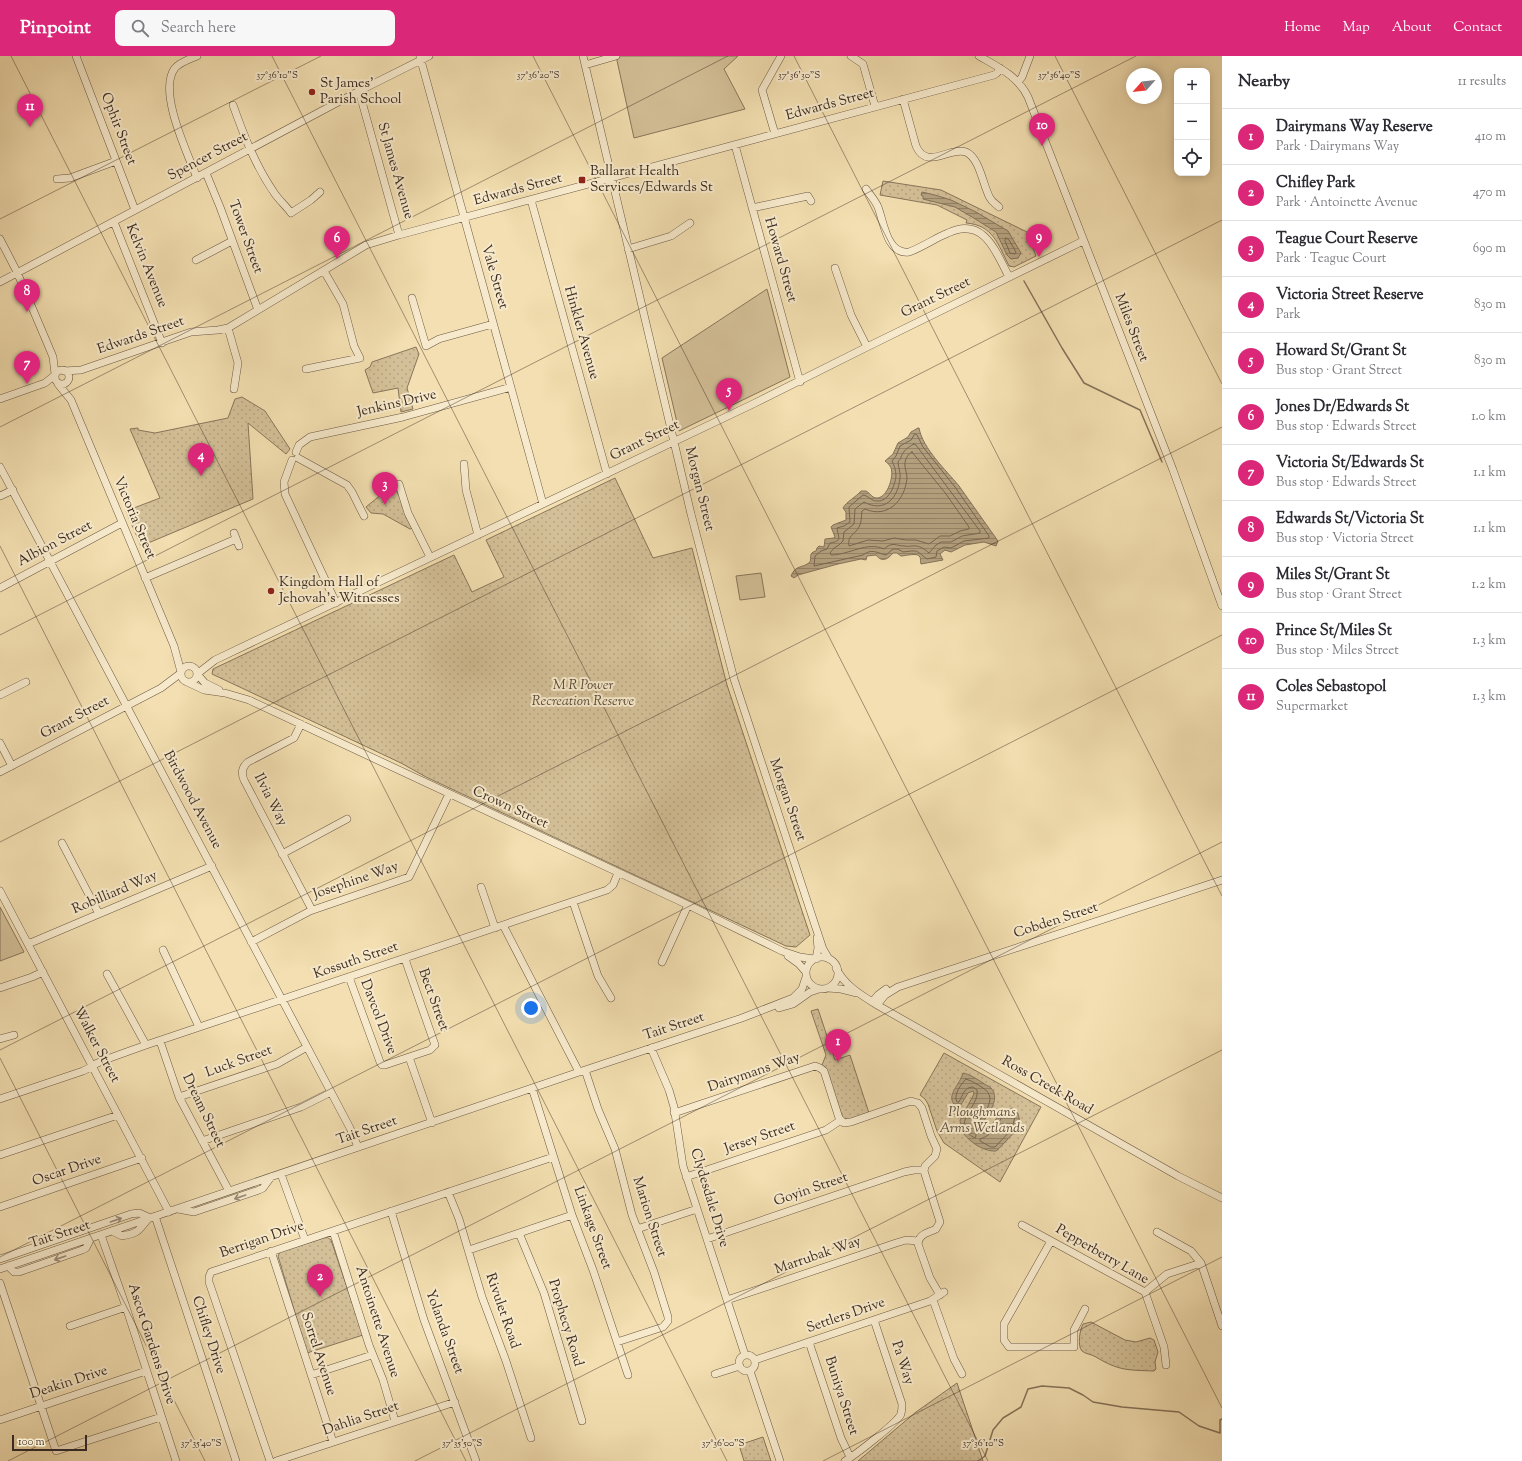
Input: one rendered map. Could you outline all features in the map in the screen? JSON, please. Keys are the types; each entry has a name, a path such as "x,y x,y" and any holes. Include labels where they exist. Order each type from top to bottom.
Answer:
{"street":[{"name":"Ophir Street","path":"76,56 135,210"},
{"path":"197,56 174,69 171,79 170,96 174,118 197,178"},
{"name":"Spencer Street","path":"0,282 421,58 429,56"},
{"name":"Morgan Street","path":"583,56 674,442 734,679 823,949 829,959"},
{"path":"585,65 616,56"},
{"path":"775,134 762,90 781,56"},
{"path":"851,56 863,63 875,106"},
{"name":"Miles Street","path":"979,56 1000,68 1016,80 1028,97 1173,470 1222,606"},
{"name":"Vale Street","path":"421,58 543,504"},
{"path":"1016,80 1022,77 1029,58"},
{"path":"980,78 988,73 993,64"},
{"name":"Edwards Street","path":"64,371 81,370 193,331 228,328 366,245 903,98 995,75 1000,68"},
{"name":"St James Avenue","path":"359,91 399,235"},
{"path":"903,98 919,152 931,158 958,151 970,154 975,160 990,198 999,207"},
{"path":"233,105 250,149 271,188 291,213 311,200 320,192"},
{"name":"Howard Street","path":"735,144 800,382"},
{"path":"57,179 70,178 116,161"},
{"name":"Tower Street","path":"206,173 258,310"},
{"path":"866,189 878,207 890,243 896,250 909,252 950,232 962,229 973,230 983,234 990,241 1008,277"},
{"path":"752,208 808,196 811,201"},
{"name":"Hinkler Avenue","path":"531,200 607,474"},
{"name":"Kelvin Avenue","path":"114,222 162,343"},
{"path":"628,248 671,236 690,223"},
{"path":"0,239 17,272 52,354 64,371 68,374 68,380 64,384 43,384 0,400"},
{"path":"196,260 232,241"},
{"name":"Grant Street","path":"190,666 215,660 336,603 800,382 867,347 1084,241"},
{"path":"835,268 851,315 867,347"},
{"path":"306,369 360,358 354,346 343,304 324,271"},
{"path":"412,298 426,346 439,339 493,324"},
{"path":"228,328 238,363 234,389"},
{"path":"52,354 55,380 58,383"},
{"name":"Edwards Street","path":"68,380 81,370"},
{"path":"43,384 59,371 64,371"},
{"name":"Victoria Street","path":"68,380 71,400 174,646 181,672"},
{"name":"Victoria Street","path":"58,383 71,400"},
{"name":"Jenkins Drive","path":"336,603 285,494 284,482 299,444 311,436 403,417 511,387"},
{"path":"295,457 347,485 364,516"},
{"path":"464,464 466,490 478,535"},
{"name":"Birdwood Avenue","path":"0,467 283,1000 350,1128 358,1147"},
{"path":"399,484 406,510 430,557"},
{"path":"0,496 13,490"},
{"name":"Albion Street","path":"0,588 122,523"},
{"path":"145,578 236,539"},
{"name":"Victoria Street","path":"174,646 182,658 190,666"},
{"name":"Grant Street","path":"197,674 215,660"},
{"path":"190,666 197,674 194,681 186,682 182,677 181,672 184,668 190,666"},
{"name":"Grant Street","path":"161,688 181,672"},
{"name":"Crown Street","path":"197,674 205,683 249,700 301,724 782,951 800,957 815,959"},
{"path":"0,695 26,682"},
{"name":"Grant Street","path":"0,772 161,688 178,682 186,682"},
{"name":"Crown Street","path":"186,682 204,690 225,692"},
{"name":"Ilvia Way","path":"301,724 295,737 248,762 242,771 243,779 312,910"},
{"path":"0,743 12,766"},
{"name":"Josephine Way","path":"251,942 312,910 409,877 449,794"},
{"path":"282,854 347,819"},
{"path":"62,843 99,914"},
{"name":"Robilliard Way","path":"28,944 212,866"},
{"name":"Kossuth Street","path":"0,1099 83,1071 107,1059 146,1045 574,902 610,888 618,873"},
{"name":"Cobden Street","path":"875,1003 878,995 884,990 898,987 1222,880"},
{"path":"481,887 495,928"},
{"name":"Walker Street","path":"0,890 169,1212"},
{"path":"574,902 598,976 611,998"},
{"path":"662,962 688,906"},
{"name":"Morgan Street","path":"814,922 818,945 815,959"},
{"name":"Marion Street","path":"503,925 582,1071 615,1149 628,1202 654,1272 668,1317 668,1321 663,1327 617,1342"},
{"path":"163,950 199,1028"},
{"name":"Crown Street","path":"782,951 799,964 806,975"},
{"name":"Bect Street","path":"405,959 435,1045 432,1050 409,1057"},
{"path":"815,959 829,959 843,979 861,995 841,989 816,988 811,985 806,975 808,964 815,959"},
{"path":"824,989 832,985 837,978 836,968"},
{"path":"0,988 32,978 43,972"},
{"path":"107,974 146,1045"},
{"name":"Tait Street","path":"742,1018 793,998 802,989 806,975"},
{"name":"Davcol Drive","path":"349,977 381,1063 383,1065 387,1065 409,1057 432,1122"},
{"name":"Tait Street","path":"0,1268 8,1266 16,1272 33,1267 86,1248 91,1238 582,1071 742,1018 791,1004 812,991 824,989"},
{"name":"Ross Creek Road","path":"861,995 1192,1184 1222,1198"},
{"path":"0,1039 14,1035"},
{"name":"Dream Street","path":"160,1041 179,1097 229,1191"},
{"name":"Luck Street","path":"179,1097 277,1064 307,1047"},
{"name":"Clydesdale Drive","path":"651,1048 669,1090 686,1177 745,1355"},
{"name":"Dairymans Way","path":"674,1113 817,1066 821,1068 824,1073 841,1120"},
{"name":"Linkage Street","path":"532,1088 572,1215 593,1270 628,1375"},
{"path":"202,1141 301,1107 331,1092"},
{"path":"841,1120 844,1123 849,1123 914,1101 922,1108 937,1149 936,1155 925,1166 924,1170 940,1222 936,1229 922,1235 918,1241"},
{"path":"0,1155 118,1115"},
{"name":"Jersey Street","path":"686,1177 826,1130 841,1120"},
{"name":"Berrigan Drive","path":"270,1461 209,1278 211,1273 214,1270 553,1157"},
{"name":"Oscar Drive","path":"0,1207 142,1158"},
{"name":"Goyin Street","path":"707,1239 899,1174 914,1170 924,1170"},
{"path":"281,1174 304,1240"},
{"path":"177,1209 194,1212 252,1193 263,1189 271,1177"},
{"name":"Rivulet Road","path":"448,1192 459,1219 482,1297 506,1361 531,1438"},
{"path":"637,1229 697,1208"},
{"name":"Yolanda Street","path":"391,1211 424,1320 476,1461"},
{"path":"0,1259 131,1214 139,1213 151,1218"},
{"path":"469,1250 572,1215"},
{"name":"Chifley Drive","path":"151,1218 236,1461"},
{"name":"Pepperberry Lane","path":"1022,1225 1145,1292 1164,1347 1166,1365"},
{"name":"Antoinette Avenue","path":"334,1231 372,1355 383,1380 395,1421"},
{"path":"1157,1232 1192,1251 1201,1263 1222,1326"},
{"name":"Prophecy Road","path":"519,1234 544,1293 582,1421"},
{"name":"Ascot Gardens Drive","path":"101,1235 126,1306 176,1461"},
{"name":"Marrubak Way","path":"727,1300 896,1243 908,1240 918,1241"},
{"name":"Settlers Drive","path":"755,1360 933,1300 942,1293 930,1278 918,1241"},
{"path":"1051,1241 1004,1324 1004,1340 1009,1347 1074,1347 1074,1330 1085,1310"},
{"name":"Sorrel Avenue","path":"271,1251 333,1442"},
{"path":"1145,1292 1167,1274 1201,1263"},
{"path":"0,1283 56,1452 161,1417"},
{"path":"933,1300 954,1359 962,1374"},
{"path":"70,1326 126,1306"},
{"name":"Pa Way","path":"847,1459 866,1445 901,1414 902,1404 874,1320"},
{"name":"Buniya Street","path":"810,1342 847,1459"},
{"path":"311,1375 372,1355"},
{"path":"745,1355 750,1355 755,1360 754,1366 750,1370 744,1370 740,1366 740,1360 745,1355"},
{"path":"715,1374 740,1366"},
{"path":"750,1370 780,1461"},
{"name":"Deakin Drive","path":"0,1420 146,1371"},
{"name":"Dahlia Street","path":"276,1461 454,1402"}],"green space":[{"path":"616,56 738,56 724,69 745,109 634,138"},
{"path":"883,181 941,190 1027,232 1036,256 1014,267 1009,266 994,237 983,227 966,223 967,220 937,205 880,195"},
{"path":"767,289 790,377 679,431 662,358"},
{"path":"416,347 419,354 407,388 413,409 401,412 398,388 373,393 365,370 370,367 372,362"},
{"path":"242,397 265,411 290,449 286,454 248,423 253,499 141,546 126,511 160,498 130,429 138,428 138,430 155,433 228,418 235,399"},
{"name":"M R Power Recreation Reserve","path":"615,478 653,558 692,548 727,685 810,935 796,947 786,946 426,777 401,763 212,674 213,669 454,555 472,592 504,577 486,540"},
{"path":"390,481 399,495 413,528 410,529 383,514 371,513 366,507 388,489"},
{"path":"761,573 765,597 740,600 736,576"},
{"path":"0,907 24,952 0,961"},
{"path":"818,1009 835,1060 850,1055 869,1113 848,1120 843,1118 822,1065 826,1055 811,1011"},
{"name":"Ploughmans Arms Wetlands","path":"944,1053 1041,1107 1000,1182 944,1143 937,1131 928,1104 920,1095"},
{"path":"327,1237 331,1240 363,1335 307,1353 278,1256 280,1252"},
{"path":"1091,1322 1125,1340 1136,1342 1150,1338 1154,1340 1158,1352 1155,1362 1156,1369 1154,1371 1124,1369 1111,1365 1083,1352 1080,1349 1081,1330 1083,1324"},
{"path":"957,1383 983,1461 858,1461 916,1412"},
{"path":"763,1437 771,1461 744,1461 739,1445"}],"water":[{"path":"922,192 951,200 976,212 1008,231 1021,253 1018,258 1011,259 1007,255 996,232 955,207 923,199 923,196 921,195"},
{"path":"918,428 925,444 959,486 998,541 996,546 984,542 965,545 951,552 945,550 940,554 943,560 921,564 920,557 917,555 901,556 897,553 893,553 885,559 880,559 876,555 867,556 866,560 861,559 838,564 798,575 794,578 791,576 797,568 810,562 811,554 816,551 819,546 824,547 825,539 835,537 831,527 846,520 846,512 843,508 856,495 861,491 866,491 873,497 878,498 886,492 891,481 892,470 889,464 885,461 893,454 898,443"},
{"path":"963,1073 968,1074 991,1088 994,1093 994,1103 979,1128 978,1131 980,1134 986,1132 1003,1110 1013,1108 1019,1116 1016,1129 996,1151 986,1150 976,1145 967,1138 961,1130 960,1120 974,1094 973,1091 968,1093 959,1108 954,1104 952,1100 953,1092"}],"waterway":[{"path":"1024,281 1062,348 1084,383 1140,410 1162,462"},
{"path":"955,1114 958,1108"},
{"path":"978,1461 985,1456 993,1430 1003,1418 1021,1407 1028,1389 1042,1386 1069,1388 1093,1402 1122,1407 1179,1412 1199,1426 1220,1433 1220,1420 1222,1419"}],"place":[{"name":"St James' Parish School","path":"312,92"},
{"name":"Coles Sebastopol","path":"30,127"},
{"name":"Prince St/Miles St","path":"1042,146"},
{"name":"Ballarat Health Services/Edwards St","path":"582,180"},
{"name":"Miles St/Grant St","path":"1039,257"},
{"name":"Jones Dr/Edwards St","path":"337,259"},
{"name":"Edwards St/Victoria St","path":"27,312"},
{"name":"Victoria St/Edwards St","path":"27,384"},
{"name":"Howard St/Grant St","path":"729,411"},
{"name":"Victoria Street Reserve","path":"201,476"},
{"name":"Teague Court Reserve","path":"385,505"},
{"name":"Kingdom Hall of Jehovah's Witnesses","path":"271,591"},
{"name":"Dairymans Way Reserve","path":"838,1062"},
{"name":"Chifley Park","path":"320,1297"}]}
